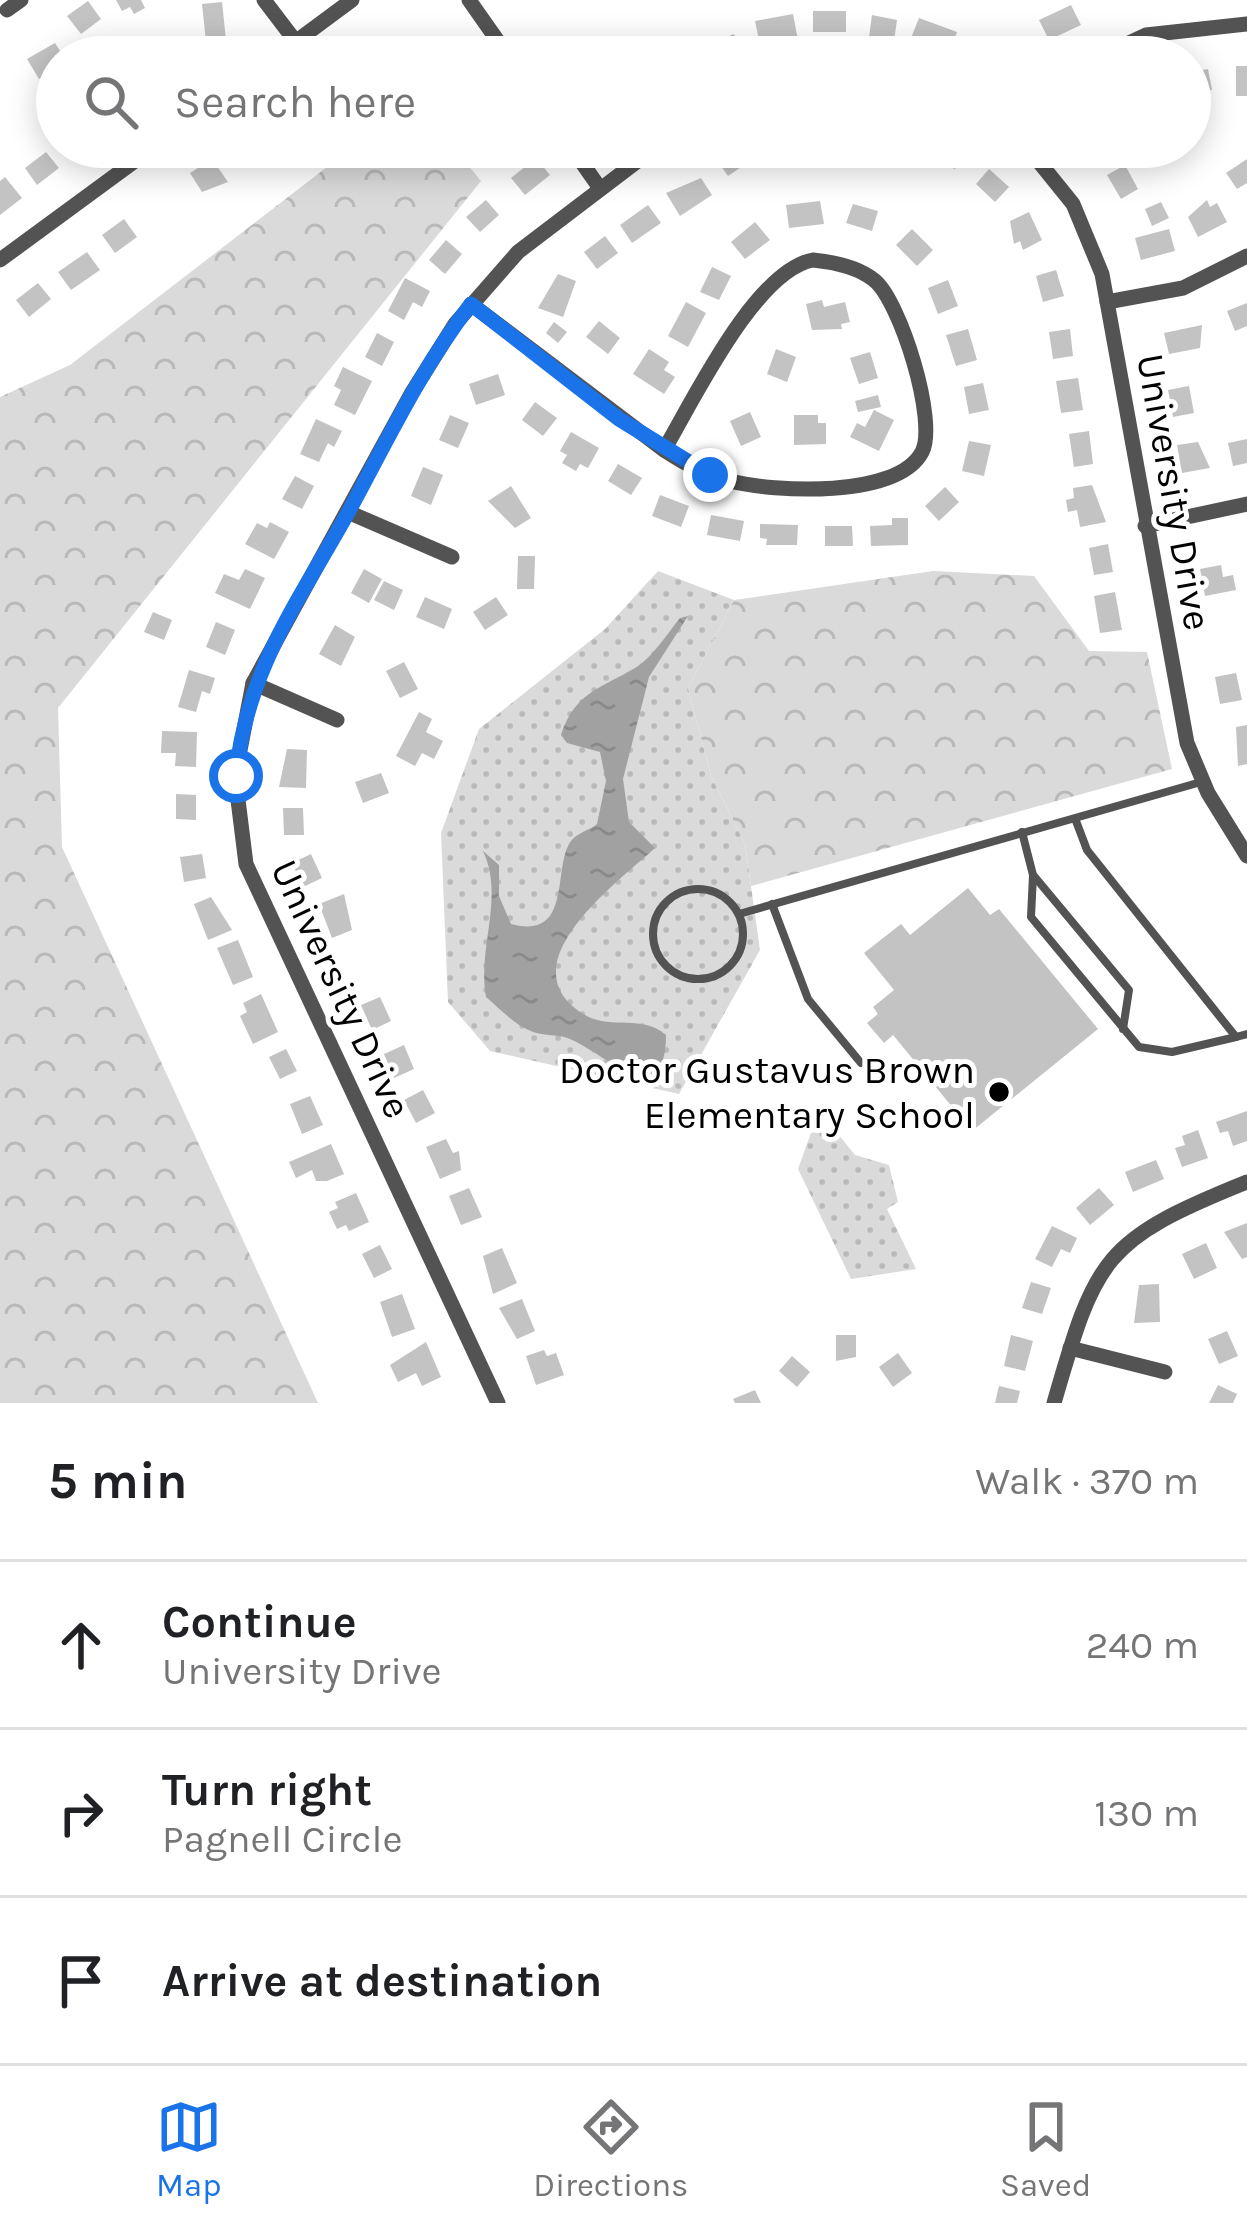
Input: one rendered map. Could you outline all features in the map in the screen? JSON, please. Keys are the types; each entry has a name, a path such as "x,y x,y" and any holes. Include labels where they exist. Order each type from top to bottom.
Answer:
{"street":[{"path":"264,0 291,36"},
{"path":"304,36 352,0"},
{"path":"469,0 494,36"},
{"path":"1144,36 1247,24"},
{"path":"0,260 125,168"},
{"path":"585,168 599,188"},
{"name":"University Drive","path":"497,1403 246,865 236,776 253,683 411,394 471,304 540,232 627,168"},
{"name":"University Drive","path":"1043,168 1080,217 1107,302 1182,722 1203,781 1247,856"},
{"path":"1107,302 1184,289 1247,256"},
{"path":"471,304 664,449 710,475 743,483 855,487 897,475 921,454 926,414 883,289 862,273 824,261 804,262 784,271 762,294 664,449"},
{"path":"1145,526 1247,504"},
{"path":"348,512 452,557"},
{"path":"253,683 338,720"},
{"path":"1054,1403 1090,1288 1112,1256 1160,1220 1247,1182"},
{"path":"1070,1348 1165,1372"}],"lane":[{"path":"739,914 1203,781"},
{"path":"1076,820 1087,850 1236,1037"},
{"path":"1022,832 1033,875 1031,916 1138,1047 1161,1053 1247,1034"},
{"path":"1033,875 1129,990 1122,1030"},
{"path":"680,892 718,893 739,914 742,945 733,963 717,975 687,977 669,968 657,952 654,923 663,905 680,892"},
{"path":"772,904 808,999 861,1063"}],"green space":[{"path":"326,168 470,168 481,181 58,708 62,847 318,1403 0,1403 0,397 70,365"},
{"path":"658,571 734,600 688,688 711,776 745,844 760,950 679,1094 490,1051 448,1002 441,833 479,729 605,629"},
{"path":"933,571 1034,576 1089,651 1147,652 1172,769 751,886 745,844 711,776 688,688 734,600"},
{"path":"834,1129 855,1155 889,1165 898,1202 887,1209 916,1269 851,1279 798,1169 811,1133"}],"water":[{"path":"688,616 649,677 623,779 629,822 655,848 575,926 561,950 556,973 563,995 585,1015 605,1022 647,1025 666,1035 663,1059 655,1072 644,1075 614,1065 570,1039 526,1029 486,997 491,886 483,851 499,865 499,896 511,924 543,923 556,902 568,846 597,824 606,781 600,752 567,743 561,735 567,721 581,701 641,664 680,618"}],"building":[{"path":"116,0 141,0 145,8 134,14 130,7 122,11"},
{"path":"88,1 101,19 81,34 67,16"},
{"path":"222,2 226,36 205,36 202,4"},
{"path":"1071,5 1081,25 1047,36 1039,20"},
{"path":"813,11 846,11 846,32 813,32"},
{"path":"793,14 797,36 758,36 755,21"},
{"path":"872,15 897,20 895,36 869,36"},
{"path":"919,18 957,32 956,36 912,36"},
{"path":"36,54 36,74 27,59"},
{"path":"1236,66 1247,66 1247,96 1236,96"},
{"path":"1247,159 1247,183 1237,189 1226,173"},
{"path":"36,160 36,168 59,168 37,185 25,168"},
{"path":"218,168 228,182 202,192 190,173"},
{"path":"524,168 544,168 550,175 525,195 511,178"},
{"path":"1127,168 1138,189 1121,199 1107,175"},
{"path":"989,169 1009,187 995,202 976,184"},
{"path":"5,177 22,198 0,215 0,181"},
{"path":"701,178 712,195 680,216 666,193"},
{"path":"486,200 499,215 480,232 466,217"},
{"path":"1207,200 1210,207 1217,203 1227,222 1198,237 1188,217"},
{"path":"820,201 824,224 789,228 786,205"},
{"path":"1161,202 1169,218 1152,226 1145,209"},
{"path":"853,204 878,211 872,231 846,223"},
{"path":"648,205 661,223 632,243 620,225"},
{"path":"1029,212 1042,240 1023,250 1020,241 1014,244 1010,221"},
{"path":"124,219 137,237 115,253 102,235"},
{"path":"755,222 770,240 745,259 731,242"},
{"path":"912,229 933,250 917,266 896,245"},
{"path":"1169,229 1175,251 1141,260 1135,238"},
{"path":"605,236 618,253 597,269 584,252"},
{"path":"446,240 462,254 445,274 429,260"},
{"path":"87,252 100,270 71,290 58,272"},
{"path":"712,267 731,276 719,300 700,292"},
{"path":"1056,270 1064,296 1043,302 1036,276"},
{"path":"558,274 576,281 563,317 538,308"},
{"path":"405,278 430,291 422,307 413,302 404,320 388,311"},
{"path":"948,280 958,306 938,314 928,288"},
{"path":"38,283 51,299 29,317 16,300"},
{"path":"822,300 824,307 845,302 850,322 841,324 842,329 812,330 806,304"},
{"path":"686,302 706,313 688,347 668,336"},
{"path":"1247,303 1247,326 1235,331 1227,311"},
{"path":"599,321 620,338 608,354 586,337"},
{"path":"554,322 567,332 558,343 546,333"},
{"path":"1202,325 1200,348 1169,354 1164,333"},
{"path":"968,329 977,360 956,366 946,335"},
{"path":"1070,329 1073,356 1053,359 1049,332"},
{"path":"377,333 394,342 382,366 365,357"},
{"path":"649,349 669,362 664,370 675,377 664,394 633,374"},
{"path":"776,349 796,357 787,382 767,374"},
{"path":"870,352 878,378 859,384 850,358"},
{"path":"343,367 372,381 355,415 334,405 341,390 334,386"},
{"path":"498,374 505,395 476,405 469,384"},
{"path":"1078,378 1083,410 1061,413 1056,381"},
{"path":"983,383 989,410 969,414 964,387"},
{"path":"1189,386 1194,413 1173,417 1168,390"},
{"path":"878,395 881,407 858,412 855,401"},
{"path":"535,402 557,418 543,436 522,420"},
{"path":"874,410 894,420 879,451 850,437 857,423 865,427"},
{"path":"750,412 761,437 741,446 730,421"},
{"path":"450,415 469,423 458,448 439,440"},
{"path":"794,415 818,415 818,423 826,423 826,444 794,445"},
{"path":"316,419 342,431 334,447 328,443 319,462 300,454"},
{"path":"1089,431 1093,464 1074,467 1069,434"},
{"path":"571,432 599,448 588,468 580,464 576,471 562,463 567,455 560,451"},
{"path":"1247,439 1247,463 1233,466 1228,443"},
{"path":"969,441 991,445 984,476 962,471"},
{"path":"1198,442 1210,468 1182,473 1177,445"},
{"path":"618,464 642,478 631,495 608,481"},
{"path":"423,467 443,475 431,505 411,496"},
{"path":"295,476 314,486 302,509 282,499"},
{"path":"1092,485 1106,522 1080,527 1077,510 1068,512 1066,500 1074,498 1073,488"},
{"path":"511,486 531,518 515,528 488,501"},
{"path":"945,487 959,502 939,521 925,506"},
{"path":"660,495 689,506 681,527 652,516"},
{"path":"711,515 744,521 740,541 707,535"},
{"path":"892,518 908,518 908,545 871,546 870,526 892,525"},
{"path":"270,522 289,532 274,559 245,544 257,523 267,528"},
{"path":"760,524 798,525 797,545 766,545 767,539 760,538"},
{"path":"825,526 852,526 853,546 825,546"},
{"path":"1108,544 1113,572 1094,575 1089,548"},
{"path":"518,556 535,556 534,589 517,589"},
{"path":"1221,565 1223,577 1233,575 1236,590 1205,596 1200,569"},
{"path":"245,569 265,578 250,609 215,593 224,574 239,580"},
{"path":"364,569 382,579 369,603 351,593"},
{"path":"384,581 403,590 394,610 374,600"},
{"path":"1115,592 1122,630 1100,633 1094,596"},
{"path":"425,597 452,609 444,629 416,617"},
{"path":"496,597 508,615 485,630 473,612"},
{"path":"153,612 172,620 164,640 144,632"},
{"path":"216,622 235,630 225,655 206,647"},
{"path":"335,625 355,637 341,666 319,654"},
{"path":"404,662 418,689 400,698 386,671"},
{"path":"189,670 215,678 210,694 202,691 196,712 178,707"},
{"path":"1236,673 1242,700 1220,704 1215,677"},
{"path":"419,712 432,719 426,732 443,741 434,759 422,753 415,766 396,756"},
{"path":"1247,725 1247,764 1238,766 1236,727"},
{"path":"162,731 197,732 196,767 175,766 176,753 161,753"},
{"path":"287,749 307,750 306,788 279,787"},
{"path":"381,773 389,793 363,803 355,782"},
{"path":"176,794 196,795 196,820 176,819"},
{"path":"283,808 303,808 304,835 284,835"},
{"path":"202,854 206,878 184,882 180,857"},
{"path":"311,854 322,878 303,887 292,863"},
{"path":"968,888 990,915 999,909 1098,1029 972,1131 893,1035 884,1043 867,1023 878,1014 873,1007 894,990 864,953 901,924 910,935"},
{"path":"344,894 352,930 332,938 319,904"},
{"path":"211,897 232,930 208,940 194,904"},
{"path":"238,940 253,977 233,985 217,948"},
{"path":"261,994 278,1032 253,1044 240,1016 247,1012 243,1003"},
{"path":"380,997 391,1021 372,1030 361,1005"},
{"path":"404,1045 414,1069 394,1078 384,1054"},
{"path":"286,1049 297,1071 280,1079 269,1057"},
{"path":"423,1090 435,1113 416,1123 404,1100"},
{"path":"310,1096 323,1125 302,1134 290,1104"},
{"path":"1247,1111 1247,1141 1233,1146 1228,1131 1220,1133 1216,1122"},
{"path":"1198,1130 1208,1158 1182,1167 1175,1148 1185,1145 1182,1136"},
{"path":"446,1139 453,1153 459,1151 461,1170 440,1179 426,1147"},
{"path":"331,1144 344,1174 316,1181 312,1170 296,1178 289,1162"},
{"path":"1156,1160 1164,1179 1133,1192 1125,1172"},
{"path":"469,1188 482,1217 461,1225 449,1196"},
{"path":"1099,1188 1114,1205 1090,1225 1076,1208"},
{"path":"356,1193 369,1222 349,1231 346,1225 337,1229 329,1212 338,1208 335,1202"},
{"path":"1247,1223 1247,1257 1242,1259 1224,1232"},
{"path":"1052,1226 1077,1238 1070,1253 1061,1249 1052,1267 1035,1259"},
{"path":"1206,1243 1217,1268 1194,1279 1182,1254"},
{"path":"380,1245 392,1269 374,1278 362,1254"},
{"path":"502,1248 517,1283 493,1294 483,1256"},
{"path":"1031,1282 1051,1288 1042,1314 1022,1308"},
{"path":"1159,1284 1160,1322 1134,1323 1139,1285"},
{"path":"402,1294 415,1329 392,1337 380,1302"},
{"path":"522,1299 535,1331 517,1339 499,1308"},
{"path":"1227,1331 1238,1356 1219,1364 1208,1339"},
{"path":"836,1335 856,1335 856,1357 836,1361"},
{"path":"1011,1335 1033,1341 1025,1371 1004,1366"},
{"path":"426,1342 441,1377 422,1386 416,1373 398,1382 390,1365"},
{"path":"544,1350 547,1356 556,1353 564,1375 536,1385 526,1356"},
{"path":"898,1353 912,1373 893,1387 879,1367"},
{"path":"792,1356 810,1372 797,1387 779,1371"},
{"path":"1218,1385 1237,1394 1233,1403 1209,1403"},
{"path":"999,1386 1020,1391 1017,1403 995,1403"},
{"path":"755,1390 761,1403 735,1403 733,1399"}],"place":[{"name":"Doctor Gustavus Brown Elementary School","path":"999,1092"}],"route":[{"path":"236,776 245,710 268,650 411,394 471,304 619,419 710,475"}]}
